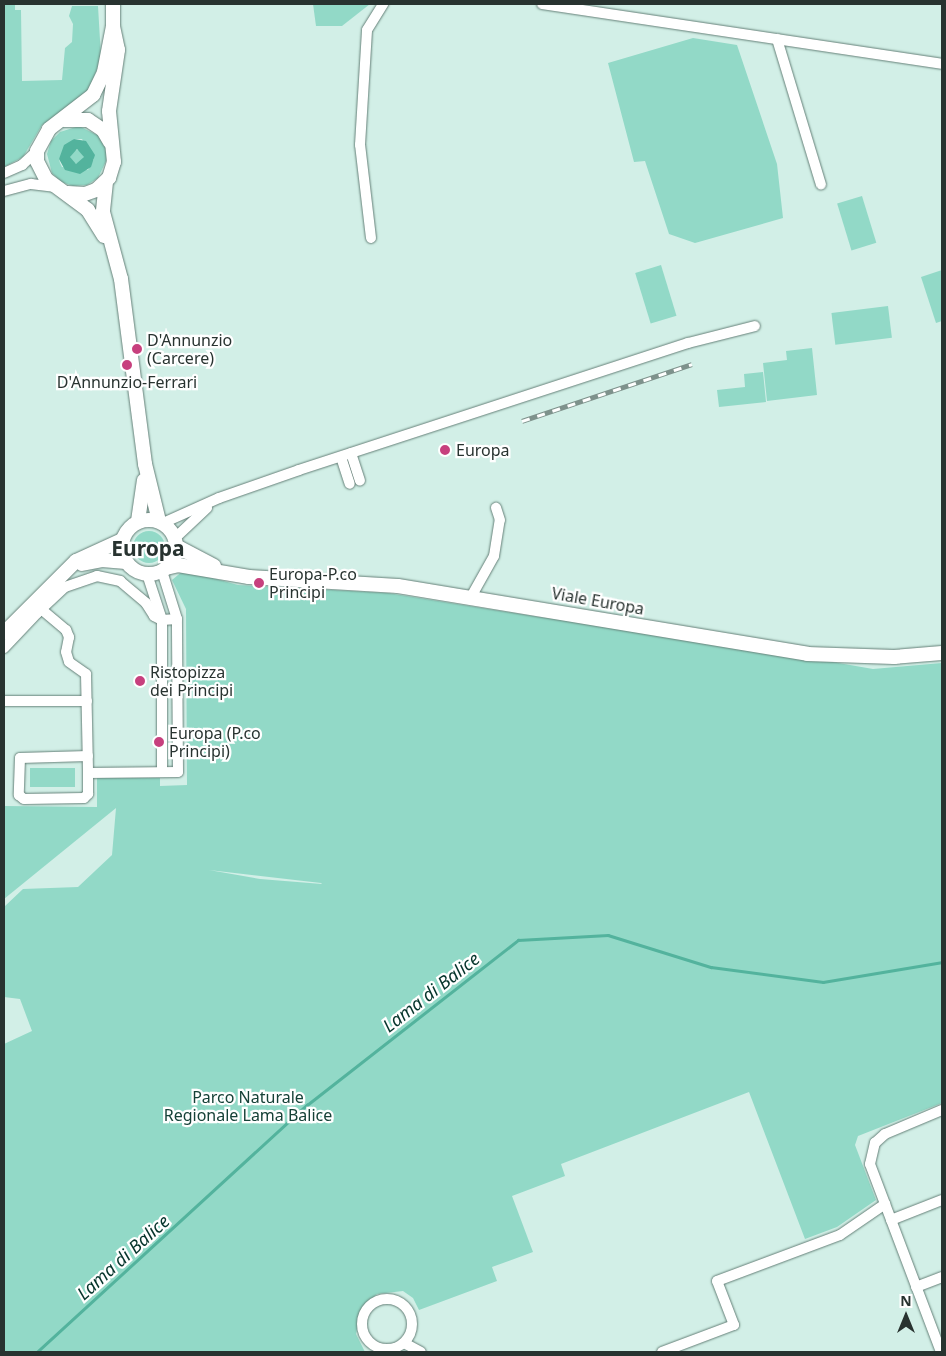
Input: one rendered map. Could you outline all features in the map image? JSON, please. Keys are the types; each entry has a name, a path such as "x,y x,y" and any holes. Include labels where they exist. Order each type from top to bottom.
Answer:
{"main road":[{"path":"106,182 85,194 68,193 54,187 40,169 37,151 49,129 86,103 96,90 104,72 113,26 113,4"},
{"path":"68,568 102,560 126,562 147,574 164,570 172,562 176,542 161,522 145,464 118,265 103,212 106,182 114,162 109,111 118,50 113,26"},
{"path":"62,121 79,118 96,124 112,145"},
{"path":"68,193 98,224 118,265"},
{"path":"138,521 145,464"},
{"path":"4,635 68,568 83,557 122,540 128,529 138,521 161,522"},
{"path":"122,540 126,562"},
{"name":"Viale Europa","path":"176,542 217,568 248,577"},
{"name":"Viale Europa","path":"164,570 178,565 248,577 380,584 471,597 807,654 894,657 942,653"}],"street":[{"path":"371,238 360,145 367,30 383,4"},
{"path":"542,4 942,64"},
{"path":"777,39 821,185"},
{"path":"4,173 22,165 37,151"},
{"path":"4,191 31,184 54,187"},
{"path":"161,522 219,498 351,453 688,343 755,326"},
{"path":"351,453 360,481"},
{"path":"340,457 350,484"},
{"path":"176,542 219,498"},
{"path":"471,597 494,556 500,520 496,508"},
{"path":"88,773 178,772 177,619 164,570"},
{"path":"147,574 162,620 162,772"},
{"path":"4,648 65,587 97,576 120,581 162,620 177,619"},
{"path":"4,635 41,609"},
{"path":"41,609 66,630 70,637 66,652 69,662 86,674 88,701 88,756 88,794 84,798 24,799 18,795 20,758 88,756"},
{"path":"4,701 88,701"},
{"path":"161,735 178,735"},
{"path":"941,1352 870,1164 875,1143 892,1130 942,1110"},
{"path":"891,1220 942,1200"},
{"path":"662,1352 734,1325 717,1281 840,1235 885,1204"},
{"path":"916,1287 942,1277"},
{"path":"381,1299 398,1300 410,1312 412,1329 404,1343 389,1349 375,1349 368,1340 362,1324 367,1308 381,1299"},
{"path":"404,1343 421,1352"}],"green space":[{"path":"4,4 15,4 15,10 21,10 22,81 62,80 65,48 72,42 73,24 69,16 72,6 98,6 101,57 91,87 73,106 42,125 23,157 4,167"},
{"path":"313,4 370,4 342,26 316,26"},
{"path":"693,38 737,45 777,164 783,218 695,243 669,234 645,161 634,162 608,63"},
{"path":"79,126 99,136 105,146 107,159 98,178 87,185 73,186 61,182 52,173 47,154 51,141 60,132","holes":["74,139 82,139 94,159 88,170 62,167 59,159"]},
{"path":"74,150 80,150 84,157 80,164 74,164 70,160 70,154"},
{"path":"862,196 876,243 851,250 837,204"},
{"path":"661,265 676,316 651,324 635,273"},
{"path":"942,270 942,321 936,323 921,277"},
{"path":"888,306 892,338 835,345 831,313"},
{"path":"812,348 817,395 767,401 763,363 787,360 786,351"},
{"path":"763,372 766,402 719,407 717,390 745,387 744,374"},
{"path":"149,531 155,532 160,536 164,541 164,553 160,558 155,562 149,563 143,562 138,558 134,553 133,547 134,541 138,536 143,532"},
{"name":"Parco Naturale Regionale Lama Balice","path":"184,570 238,585 388,593 539,617 619,625 873,669 942,663 942,1103 858,1136 855,1145 876,1200 837,1227 805,1239 749,1092 561,1164 565,1176 512,1196 533,1252 492,1267 497,1281 419,1310 413,1298 403,1291 377,1294 361,1310 356,1334 365,1352 4,1352 4,1044 32,1031 20,999 4,997 4,907 23,889 78,887 112,855 116,808 4,899 4,806 97,807 97,778 160,778 160,786 187,785 186,609 172,580","holes":["209,870 321,883 260,879"]},
{"path":"30,768 75,768 75,787 30,787"}],"shaded area":[{"path":"74,139 86,141 95,155 91,167 80,174 65,170 59,159 64,145","holes":["77,149 84,157 76,164 70,157"]}],"waterway":[{"name":"Lama di Balice","path":"37,1352 307,1105 518,940 608,935 711,967 823,982 942,962"}],"railway":[{"path":"522,421 692,364"}],"place":[{"name":"D'Annunzio (Carcere)","path":"137,349"},
{"name":"D'Annunzio-Ferrari","path":"127,365"},
{"name":"Europa","path":"445,450"},
{"name":"Europa-P.co Principi","path":"259,583"},
{"name":"Ristopizza dei Principi","path":"140,681"},
{"name":"Europa (P.co Principi)","path":"159,742"}],"district":[{"name":"Europa","path":"148,548"}]}
